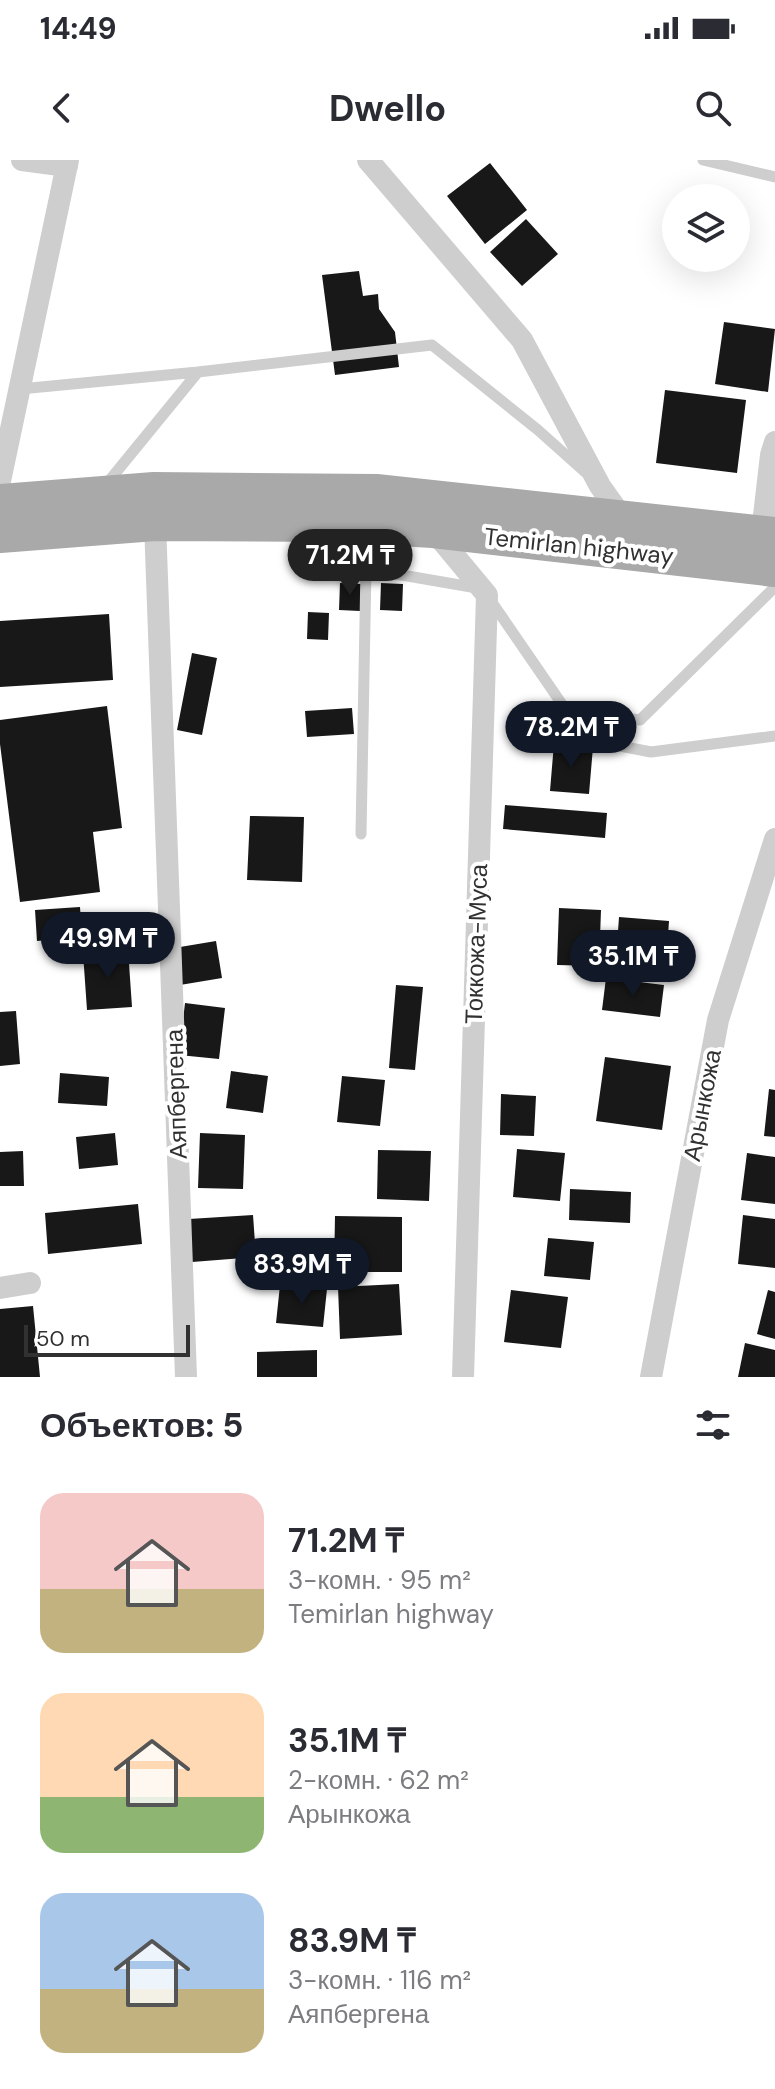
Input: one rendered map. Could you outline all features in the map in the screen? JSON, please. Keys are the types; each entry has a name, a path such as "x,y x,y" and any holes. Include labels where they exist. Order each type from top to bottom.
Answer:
{"main road":[{"name":"Temirlan highway","path":"0,502 154,490 375,510 622,517 769,534"},
{"name":"Temirlan highway","path":"0,535 155,523 305,524 375,510 433,530 775,569"}],"street":[{"path":"0,481 68,163 22,160"},
{"path":"368,160 522,340 600,486 622,517"},
{"path":"769,534 771,455 775,442"},
{"name":"Аяпбергена","path":"155,523 186,1377"},
{"path":"433,530 484,592"},
{"name":"Токкожа-Муса","path":"463,1377 484,592"},
{"name":"Арынкожа","path":"651,1377 718,1020 775,839"},
{"path":"0,1288 30,1283"}],"lane":[{"path":"703,160 775,177"},
{"path":"20,389 432,345 538,430 600,486"},
{"path":"98,494 198,372"},
{"path":"305,524 309,555 315,560 484,592 566,710 640,720 775,587"},
{"path":"361,834 366,568"},
{"path":"599,714 615,745 651,752 775,736"}],"building":[{"path":"490,163 527,210 485,244 447,196"},
{"path":"526,219 558,254 522,286 490,252"},
{"path":"359,271 363,296 378,294 379,309 395,332 399,367 335,375 322,275"},
{"path":"724,322 775,329 768,392 715,384"},
{"path":"665,390 746,400 737,473 656,463"},
{"path":"340,583 361,584 360,611 339,610"},
{"path":"381,583 403,584 402,611 380,610"},
{"path":"308,612 329,613 328,640 307,639"},
{"path":"109,614 113,680 0,687 0,621"},
{"path":"192,653 217,658 202,735 177,730"},
{"path":"107,706 122,828 93,832 100,892 20,902 0,744 0,720"},
{"path":"352,708 354,734 307,737 305,711"},
{"path":"554,743 593,747 589,794 550,791"},
{"path":"505,805 607,813 605,838 503,829"},
{"path":"250,816 304,817 302,882 247,880"},
{"path":"80,907 82,937 37,941 35,910"},
{"path":"559,908 601,910 599,966 557,965"},
{"path":"619,917 669,921 666,964 616,960"},
{"path":"216,941 222,978 180,985 174,948"},
{"path":"128,949 132,1007 87,1010 83,953"},
{"path":"606,978 664,985 660,1017 602,1010"},
{"path":"396,985 423,987 415,1070 389,1068"},
{"path":"185,1003 225,1008 219,1059 179,1055"},
{"path":"16,1011 20,1064 0,1066 0,1012"},
{"path":"605,1057 671,1066 662,1130 596,1121"},
{"path":"231,1071 268,1076 263,1113 226,1108"},
{"path":"60,1073 109,1077 107,1106 58,1103"},
{"path":"342,1076 385,1080 380,1126 337,1122"},
{"path":"769,1089 775,1090 775,1137 764,1136"},
{"path":"501,1094 536,1096 534,1136 500,1135"},
{"path":"115,1133 118,1165 79,1169 76,1137"},
{"path":"200,1133 245,1135 243,1189 198,1188"},
{"path":"517,1149 565,1153 560,1201 513,1197"},
{"path":"378,1150 431,1151 429,1201 377,1199"},
{"path":"23,1151 24,1186 0,1186 0,1152"},
{"path":"747,1153 775,1157 775,1204 741,1200"},
{"path":"570,1189 631,1192 630,1223 569,1220"},
{"path":"138,1204 142,1244 48,1254 45,1213"},
{"path":"253,1215 256,1257 192,1262 189,1219"},
{"path":"743,1215 775,1219 775,1268 738,1264"},
{"path":"335,1216 402,1217 402,1272 334,1272"},
{"path":"548,1238 594,1242 590,1280 544,1276"},
{"path":"399,1284 402,1335 340,1339 338,1287"},
{"path":"280,1285 327,1289 323,1327 276,1323"},
{"path":"511,1290 568,1297 561,1348 504,1342"},
{"path":"768,1290 775,1292 775,1339 757,1334"},
{"path":"33,1306 40,1377 0,1377 0,1309"},
{"path":"745,1343 775,1350 775,1377 738,1377"},
{"path":"317,1350 317,1377 257,1377 257,1352"}]}
